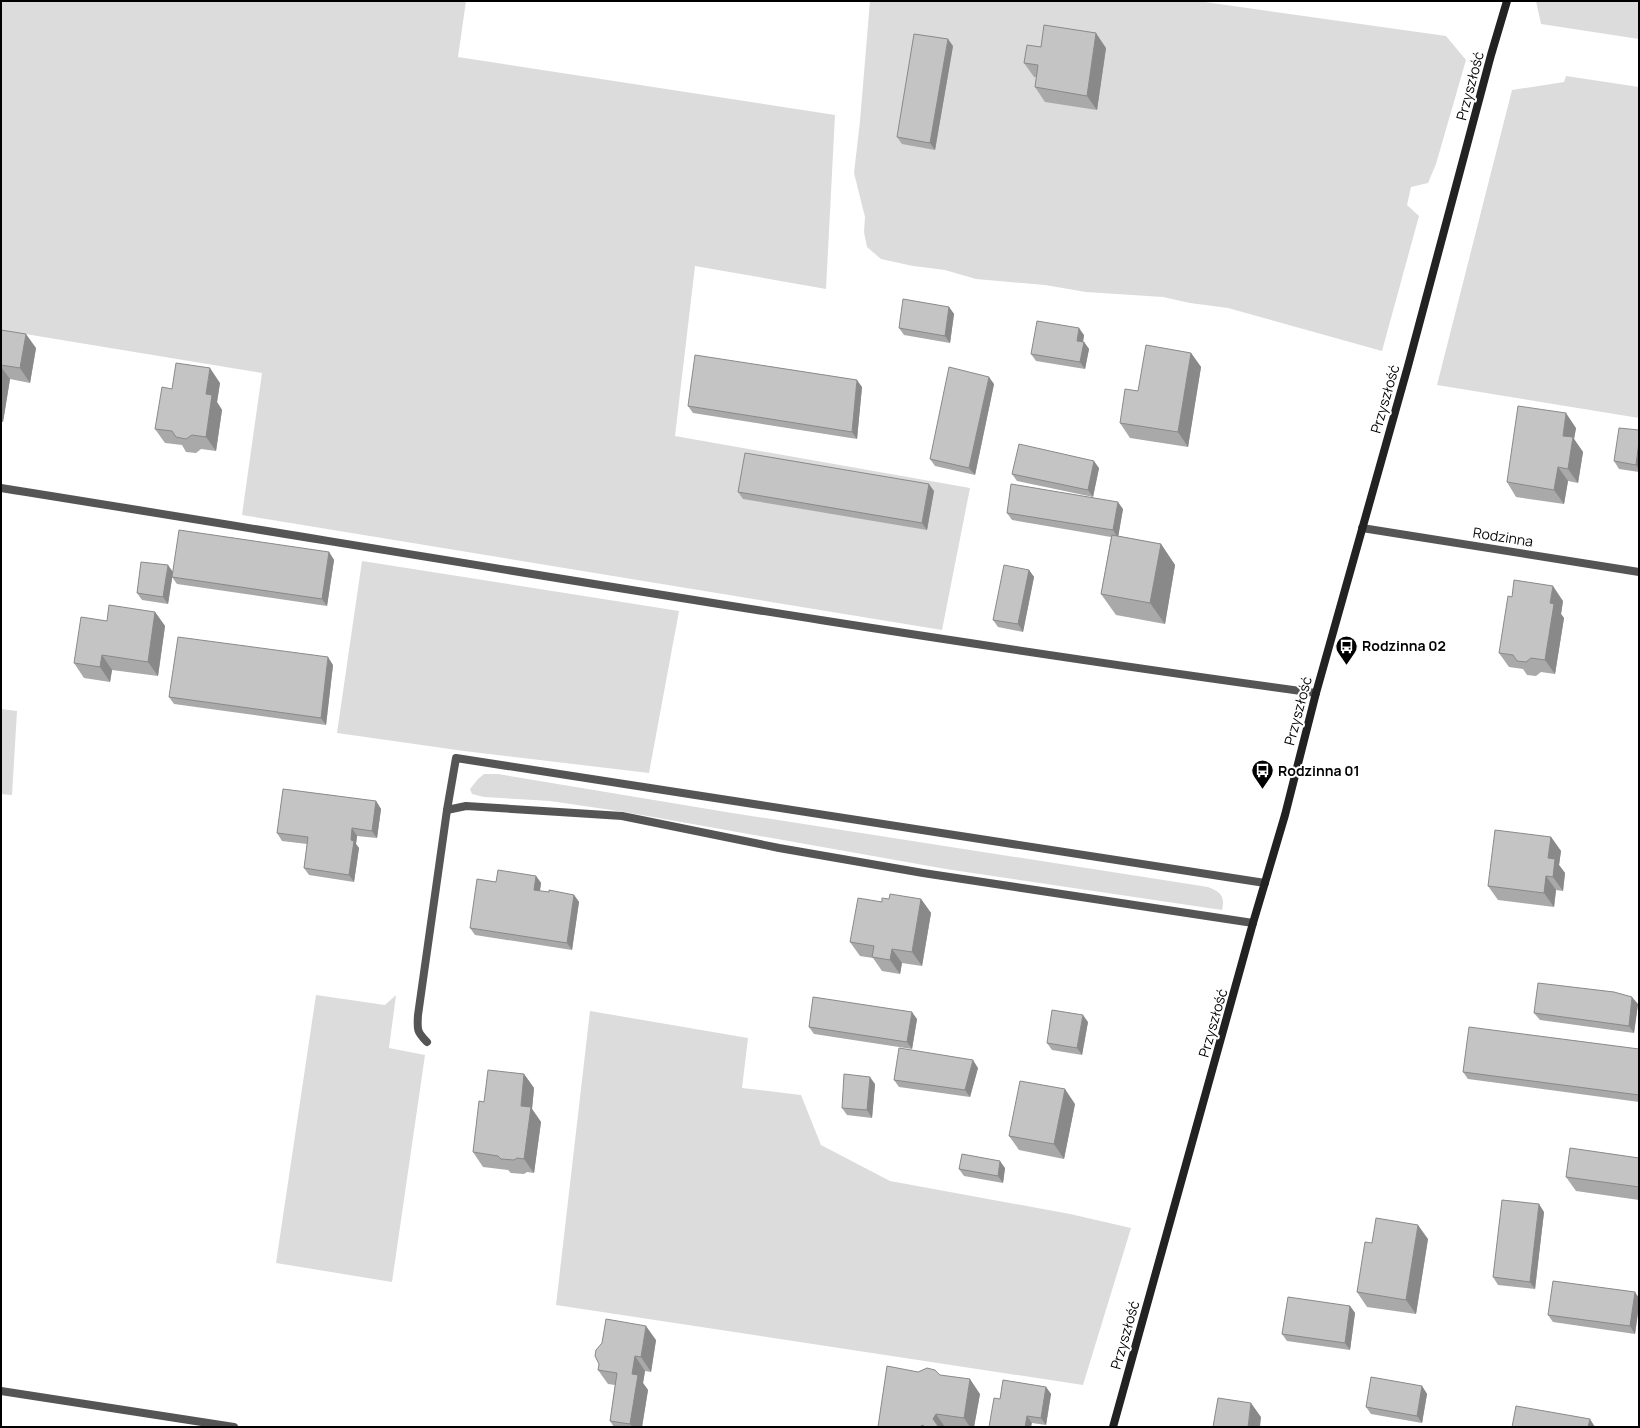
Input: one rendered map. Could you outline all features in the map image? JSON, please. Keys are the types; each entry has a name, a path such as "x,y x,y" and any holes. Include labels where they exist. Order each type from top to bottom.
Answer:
{"street":[{"name":"Przyszłość","path":"1113,1427 1253,923 1285,815 1316,693 1507,1"},
{"path":"1,488 953,641 1316,693"},
{"name":"Rodzinna","path":"1362,528 1639,572"},
{"path":"427,1042 417,1028 418,1015 447,810 456,758 1266,883"},
{"path":"447,810 466,806 622,816 779,848 923,873 1253,923"},
{"path":"1,1391 234,1427"}],"shaded area":[{"path":"1,1 466,1 458,57 835,115 826,289 695,266 675,436 970,488 942,630 242,515 262,373 1,330"},
{"path":"870,1 1198,1 1446,36 1466,60 1436,164 1428,183 1411,187 1407,205 1419,216 1382,351 1228,308 1190,303 1163,297 1086,292 1045,285 976,279 945,270 913,266 881,259 867,247 864,232 865,217 854,173"},
{"path":"1536,1 1639,1 1639,39 1541,24"},
{"path":"1566,76 1639,87 1639,418 1437,385 1512,90 1564,82"},
{"path":"362,561 679,611 649,773 464,751 337,733"},
{"path":"1,709 17,711 12,795 1,794"},
{"path":"484,774 498,774 726,812 1208,887 1221,895 1223,901 1222,910 946,869 625,812 550,801 484,797 472,794 470,789"},
{"path":"316,995 385,1005 396,995 389,1048 425,1055 392,1282 276,1263"},
{"path":"590,1011 748,1038 742,1088 801,1095 821,1145 890,1181 1070,1214 1131,1228 1083,1385 556,1305"}],"building":[{"path":"1044,25 1096,33 1087,96 1035,87 1038,65 1024,63 1027,45 1041,47"},
{"path":"914,34 948,39 930,143 897,137"},
{"path":"903,299 949,307 945,336 899,328"},
{"path":"1037,321 1079,328 1077,341 1084,342 1080,362 1031,354"},
{"path":"1,330 26,334 20,368 1,365"},
{"path":"1146,345 1191,353 1178,432 1120,423 1125,389 1138,391"},
{"path":"695,355 857,380 852,432 688,406"},
{"path":"176,363 210,368 206,394 212,395 206,437 192,435 186,439 176,437 172,431 155,429 162,387 172,389"},
{"path":"949,367 989,377 969,468 930,459"},
{"path":"1518,406 1566,413 1563,436 1573,437 1568,469 1558,467 1554,490 1507,482"},
{"path":"1619,428 1639,430 1636,465 1614,461"},
{"path":"1019,444 1094,461 1088,490 1012,474"},
{"path":"745,453 929,484 922,523 738,492"},
{"path":"1011,484 1118,502 1113,530 1007,513"},
{"path":"179,530 329,552 322,599 172,577"},
{"path":"1112,535 1161,544 1150,603 1101,594"},
{"path":"141,562 168,565 163,597 137,593"},
{"path":"1004,565 1029,570 1018,624 993,620"},
{"path":"1514,580 1553,586 1550,603 1554,604 1545,660 1531,658 1526,662 1517,661 1513,655 1499,653 1508,596 1512,597"},
{"path":"109,605 155,612 148,662 102,655 100,667 74,663 81,617 107,621"},
{"path":"178,637 328,657 321,718 169,697"},
{"path":"283,789 376,801 372,831 352,828 351,840 354,841 349,875 304,868 308,837 277,833"},
{"path":"1495,830 1551,837 1548,858 1555,859 1553,877 1546,876 1544,893 1488,886"},
{"path":"498,870 536,876 534,890 549,892 549,890 574,895 567,943 470,928 477,879 496,882"},
{"path":"890,894 921,899 912,952 892,949 890,960 872,957 874,946 850,942 858,898 882,902 882,898 889,899"},
{"path":"1538,983 1614,992 1632,997 1629,1026 1534,1013"},
{"path":"813,997 912,1012 907,1042 809,1027"},
{"path":"1052,1010 1083,1015 1077,1048 1047,1043"},
{"path":"1469,1027 1639,1049 1639,1095 1463,1072"},
{"path":"899,1048 973,1060 965,1090 894,1080"},
{"path":"488,1070 524,1074 521,1106 531,1107 524,1159 501,1159 498,1156 473,1152 479,1101 484,1102"},
{"path":"844,1074 870,1077 867,1110 842,1108"},
{"path":"1020,1081 1065,1089 1054,1144 1009,1136"},
{"path":"1570,1148 1639,1158 1639,1187 1566,1177"},
{"path":"962,1154 1000,1161 998,1176 959,1169"},
{"path":"1502,1200 1539,1204 1530,1282 1493,1277"},
{"path":"1376,1218 1418,1225 1406,1300 1357,1292 1365,1242 1372,1243"},
{"path":"1553,1281 1635,1292 1630,1326 1548,1315"},
{"path":"1288,1297 1350,1306 1345,1343 1282,1334"},
{"path":"606,1319 646,1326 641,1357 635,1356 632,1374 638,1375 630,1424 610,1421 617,1373 598,1370 599,1364 595,1356 596,1350 602,1343"},
{"path":"887,1366 918,1372 927,1368 935,1370 940,1375 970,1379 964,1418 936,1414 933,1419 938,1426 937,1427 924,1427 923,1425 919,1427 878,1427"},
{"path":"1371,1377 1422,1386 1417,1416 1366,1407"},
{"path":"1003,1380 1046,1387 1041,1418 1027,1416 1025,1427 989,1427 994,1398 1000,1399"},
{"path":"1218,1398 1251,1403 1248,1427 1213,1427"},
{"path":"1516,1406 1590,1419 1588,1427 1512,1427"}],"place":[{"name":"Rodzinna 02","path":"1347,666"},
{"name":"Rodzinna 01","path":"1262,790"}]}
